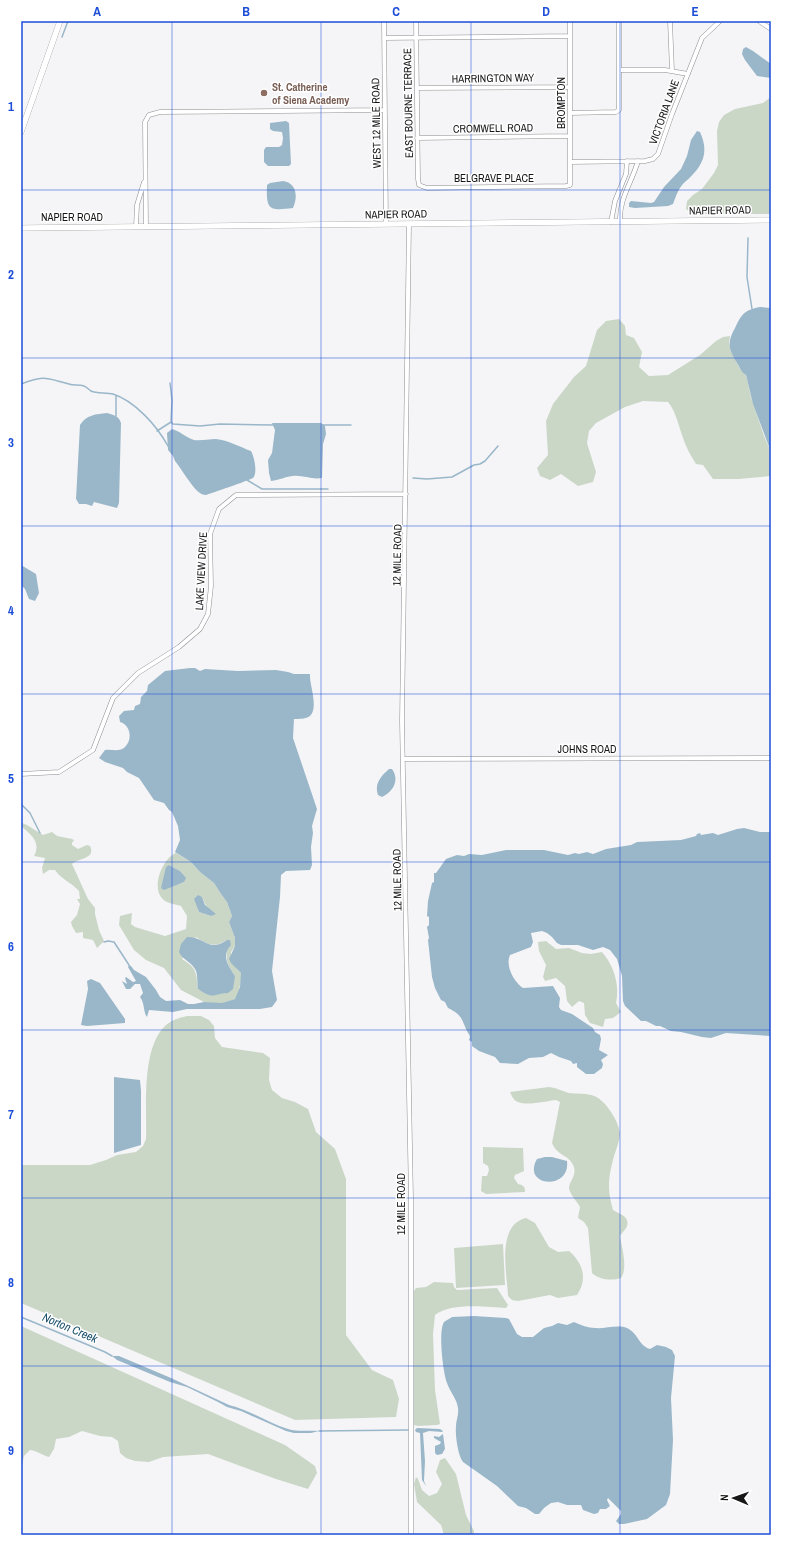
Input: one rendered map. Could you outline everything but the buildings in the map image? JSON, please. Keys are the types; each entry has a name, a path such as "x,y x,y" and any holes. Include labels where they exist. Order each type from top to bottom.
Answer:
{"street":[{"path":"21,132 60,21"},
{"name":"WEST 12 MILE ROAD","path":"384,21 386,224"},
{"name":"EAST BOURNE TERRACE","path":"416,21 416,88 419,185"},
{"name":"BROMPTON","path":"570,21 570,185"},
{"path":"570,112 616,112 619,110 619,21"},
{"path":"670,21 672,71"},
{"name":"VICTORIA LANE","path":"570,162 638,161 653,159 658,154 702,38 720,21"},
{"path":"759,21 771,30"},
{"path":"384,38 570,36"},
{"path":"619,70 672,71 688,74"},
{"name":"HARRINGTON WAY","path":"416,88 570,87"},
{"path":"146,227 147,203 145,180 145,122 149,115 154,113 385,110"},
{"name":"CROMWELL ROAD","path":"417,138 570,136"},
{"path":"611,222 615,201 626,174 627,161"},
{"path":"620,222 620,209 638,161"},
{"path":"136,227 138,205 145,180"},
{"name":"BELGRAVE PLACE","path":"419,185 422,187 434,188 570,185"},
{"name":"NAPIER ROAD","path":"21,228 771,220"},
{"name":"12 MILE ROAD","path":"409,224 402,722 410,1199 411,1535"},
{"name":"LAKE VIEW DRIVE","path":"21,774 59,772 93,750 113,698 138,673 179,647 200,628 208,614 211,586 210,534 219,509 236,495 406,494"},
{"name":"JOHNS ROAD","path":"403,759 771,758"}],"green space":[{"path":"771,97 771,214 693,214 686,209 687,201 702,189 718,165 717,131 719,122 724,115 735,109 763,103"},
{"path":"619,319 625,326 626,335 634,338 642,352 639,367 649,376 668,375 700,355 716,341 723,337 730,336 729,343 731,352 740,369 746,375 751,397 771,452 771,476 739,479 713,479 703,465 696,464 685,442 675,414 668,402 643,401 625,407 596,423 589,431 587,443 596,472 593,482 578,486 561,474 550,480 540,476 537,468 548,455 546,421 553,404 574,377 586,366 597,330 606,321"},
{"path":"22,823 43,835 52,832 57,836 72,839 74,840 72,845 78,849 87,845 90,846 91,853 89,856 72,864 88,899 95,908 99,930 104,941 97,948 93,940 83,938 83,932 76,933 72,926 71,922 77,915 80,904 77,899 80,899 79,891 60,876 55,870 49,870 43,874 42,868 45,858 34,856 36,851 36,843 32,836 22,827"},
{"path":"176,853 191,862 200,872 214,883 227,902 232,916 229,922 235,938 235,946 231,952 231,957 236,968 241,973 238,995 235,999 220,1004 204,1002 181,990 164,968 146,960 134,950 119,925 120,916 132,913 131,924 135,927 165,936 186,929 187,916 181,906 165,901 159,892 158,879 160,872 171,856","holes":["169,865 180,871 184,882 175,885","202,897 211,916 199,912 199,902","196,937 208,944 215,945 227,940 228,962 231,971 235,976 223,991 215,995 210,995 198,989 195,971 191,965 182,959"]},
{"path":"546,941 556,949 569,948 582,953 591,954 602,952 610,963 615,976 617,989 616,1003 621,1012 613,1018 605,1019 603,1027 590,1023 585,1015 584,1003 579,1001 572,1007 567,1001 565,986 556,978 545,981 543,977 546,965 539,951 538,942"},
{"path":"187,1016 201,1016 209,1020 214,1026 215,1038 222,1047 263,1053 270,1058 269,1080 272,1090 282,1098 295,1102 308,1109 316,1132 335,1149 346,1179 346,1335 372,1370 393,1380 399,1399 396,1417 295,1420 21,1303 21,1165 90,1165 117,1155 136,1152 143,1146 146,1139 147,1080 152,1049 157,1036 167,1024 178,1018"},
{"path":"549,1087 569,1093 586,1094 596,1097 606,1105 617,1124 620,1135 610,1171 609,1189 613,1210 623,1216 628,1223 620,1236 624,1264 621,1278 606,1279 598,1277 592,1273 588,1228 584,1222 578,1218 580,1207 569,1188 574,1175 573,1165 569,1159 557,1151 552,1143 560,1102 556,1100 522,1103 515,1100 510,1092"},
{"path":"483,1147 523,1148 524,1171 515,1175 514,1178 518,1184 525,1188 525,1192 486,1194 481,1191 482,1176 487,1176 489,1170 488,1166 483,1163"},
{"path":"526,1218 535,1223 549,1247 558,1252 569,1251 578,1261 581,1266 583,1277 577,1295 558,1298 550,1295 518,1301 512,1300 508,1296 505,1263 507,1240 510,1230 517,1222"},
{"path":"503,1244 505,1285 456,1288 454,1248"},
{"path":"434,1282 453,1283 457,1290 497,1288 508,1305 506,1308 469,1306 450,1308 435,1315 433,1334 435,1390 440,1424 418,1426 414,1425 414,1291 416,1288 426,1287"},
{"path":"21,1326 285,1445 315,1466 317,1473 308,1489 208,1454 163,1457 149,1462 135,1461 126,1458 120,1453 118,1441 112,1437 100,1436 82,1431 69,1437 56,1439 54,1449 49,1457 30,1450 24,1456 22,1465 21,1535"},
{"path":"445,1458 456,1474 466,1515 474,1531 474,1535 444,1535 441,1525 417,1502 414,1484 416,1477 422,1490 429,1496 437,1493 442,1484 436,1472 440,1460"}],"water":[{"path":"746,47 771,64 771,78 757,76 742,54 743,49"},
{"path":"286,121 289,123 291,164 289,166 268,166 264,162 264,150 266,147 279,147 282,145 283,138 282,132 273,131 270,129 270,123"},
{"path":"697,131 700,132 703,140 703,160 696,171 681,186 673,204 668,206 629,207 629,203 631,201 654,202 664,187 681,169 687,156 691,140"},
{"path":"283,181 288,182 294,188 296,195 295,204 293,208 274,209 268,204 267,185 270,183"},
{"path":"760,307 771,308 771,452 753,404 746,375 734,358 730,349 732,333 741,316 750,310"},
{"path":"107,413 118,417 121,423 119,503 117,508 94,502 92,506 79,504 76,499 80,425 88,417"},
{"path":"272,423 321,423 325,426 326,434 323,444 322,478 293,476 271,481 268,460 272,453 275,430"},
{"path":"172,429 194,440 216,439 229,442 251,451 255,464 253,478 206,495 201,494 191,483 168,450 167,433"},
{"path":"21,565 36,574 39,593 35,601 29,599 25,589 21,585"},
{"path":"195,668 200,671 205,669 238,671 276,670 294,674 310,674 314,701 313,712 307,718 294,719 293,738 317,809 312,826 312,865 310,870 286,871 281,875 272,971 277,1000 272,1007 260,1009 187,1009 173,1012 149,1010 147,1017 140,997 143,993 140,984 135,984 130,989 126,989 122,981 127,984 126,977 133,982 136,981 128,967 129,965 134,970 146,977 160,997 166,1001 180,1000 188,1004 204,1002 222,1003 235,999 240,987 241,973 229,959 235,946 235,938 229,922 232,916 227,902 214,883 200,872 191,862 175,852 180,840 178,826 172,812 164,803 154,800 139,778 127,772 123,768 105,762 99,758 105,750 119,750 127,745 130,734 127,726 120,722 119,716 124,711 134,710 135,706 140,704 141,697 147,691 148,685 165,671"},
{"path":"389,769 392,769 394,773 394,785 386,795 382,797 378,795 377,787 383,774"},
{"path":"744,828 760,832 771,832 771,1036 726,1033 711,1038 702,1037 671,1031 646,1021 641,1021 625,1006 623,1001 622,976 617,959 610,950 603,947 593,950 578,945 561,945 547,933 542,931 531,933 533,942 531,947 510,955 509,964 511,973 516,982 523,988 553,986 560,998 559,1007 561,1010 572,1014 593,1028 595,1032 600,1035 601,1039 599,1050 608,1055 601,1060 603,1064 602,1068 594,1074 586,1074 577,1067 577,1063 573,1064 571,1061 551,1053 543,1057 529,1058 518,1064 500,1063 495,1057 479,1051 472,1046 472,1042 469,1040 470,1035 462,1020 459,1015 448,1008 445,1002 441,1000 435,988 432,977 427,927 429,925 429,917 427,916 428,901 432,883 434,882 434,873 436,873 446,859 457,855 482,855 506,850 544,850 568,855 587,852 593,854 606,849 631,845 637,842 681,840 696,836 700,833 701,835 713,833 718,835"},
{"path":"169,865 180,871 186,878 184,882 164,890 161,888 166,867"},
{"path":"198,895 202,897 205,905 216,914 211,916 199,912 194,899"},
{"path":"187,937 199,939 211,945 221,944 227,940 230,940 231,945 226,953 226,957 235,976 233,989 228,993 213,996 198,989 196,971 179,952 181,944"},
{"path":"91,979 100,983 125,1019 125,1023 87,1026 81,1025 88,989 87,981"},
{"path":"114,1077 140,1080 141,1145 114,1153"},
{"path":"552,1157 567,1161 566,1171 562,1177 555,1181 548,1182 541,1180 536,1175 534,1168 537,1159"},
{"path":"474,1316 506,1318 509,1319 517,1334 522,1337 533,1337 544,1328 558,1323 567,1325 574,1322 592,1328 623,1327 631,1330 643,1345 650,1349 657,1345 672,1350 675,1356 671,1398 673,1440 670,1494 666,1505 647,1519 624,1524 619,1524 616,1521 621,1514 621,1511 608,1498 607,1500 610,1506 606,1509 600,1509 598,1513 594,1514 583,1510 581,1505 567,1505 558,1502 551,1503 539,1514 535,1514 526,1508 518,1506 497,1486 463,1462 458,1450 456,1435 458,1408 445,1378 442,1352 442,1327 444,1322 452,1317"},
{"path":"112,1356 119,1356 229,1405 288,1429 319,1431 311,1433 294,1433 286,1431 241,1411 227,1407 187,1387 170,1382 117,1360"},
{"path":"417,1428 440,1429 443,1431 429,1431 423,1433 425,1461 424,1481 426,1486 422,1480 420,1433 416,1432 415,1430"},
{"path":"443,1434 445,1449 442,1454 437,1455 435,1453 435,1446 441,1442 434,1438 434,1436 439,1437"}],"waterway":[{"path":"62,37 68,21"},
{"path":"748,238 747,277 752,309"},
{"path":"21,384 36,379 45,378 71,385 82,385 93,392 110,393 121,397 145,415 158,430 168,446"},
{"path":"170,383 172,400 171,422"},
{"path":"116,396 116,416"},
{"path":"157,431 171,422 173,424 200,426 220,424 274,425"},
{"path":"322,425 351,425"},
{"path":"413,478 427,479 452,477 485,461 498,446"},
{"path":"247,480 262,489 328,489"},
{"path":"21,804 30,813 40,833"},
{"path":"104,942 114,942 129,965"},
{"name":"Norton Creek","path":"21,1317 112,1356"},
{"name":"Norton Creek","path":"319,1431 408,1430"}],"place":[{"name":"St. Catherine of Siena Academy","path":"264,93"}]}
